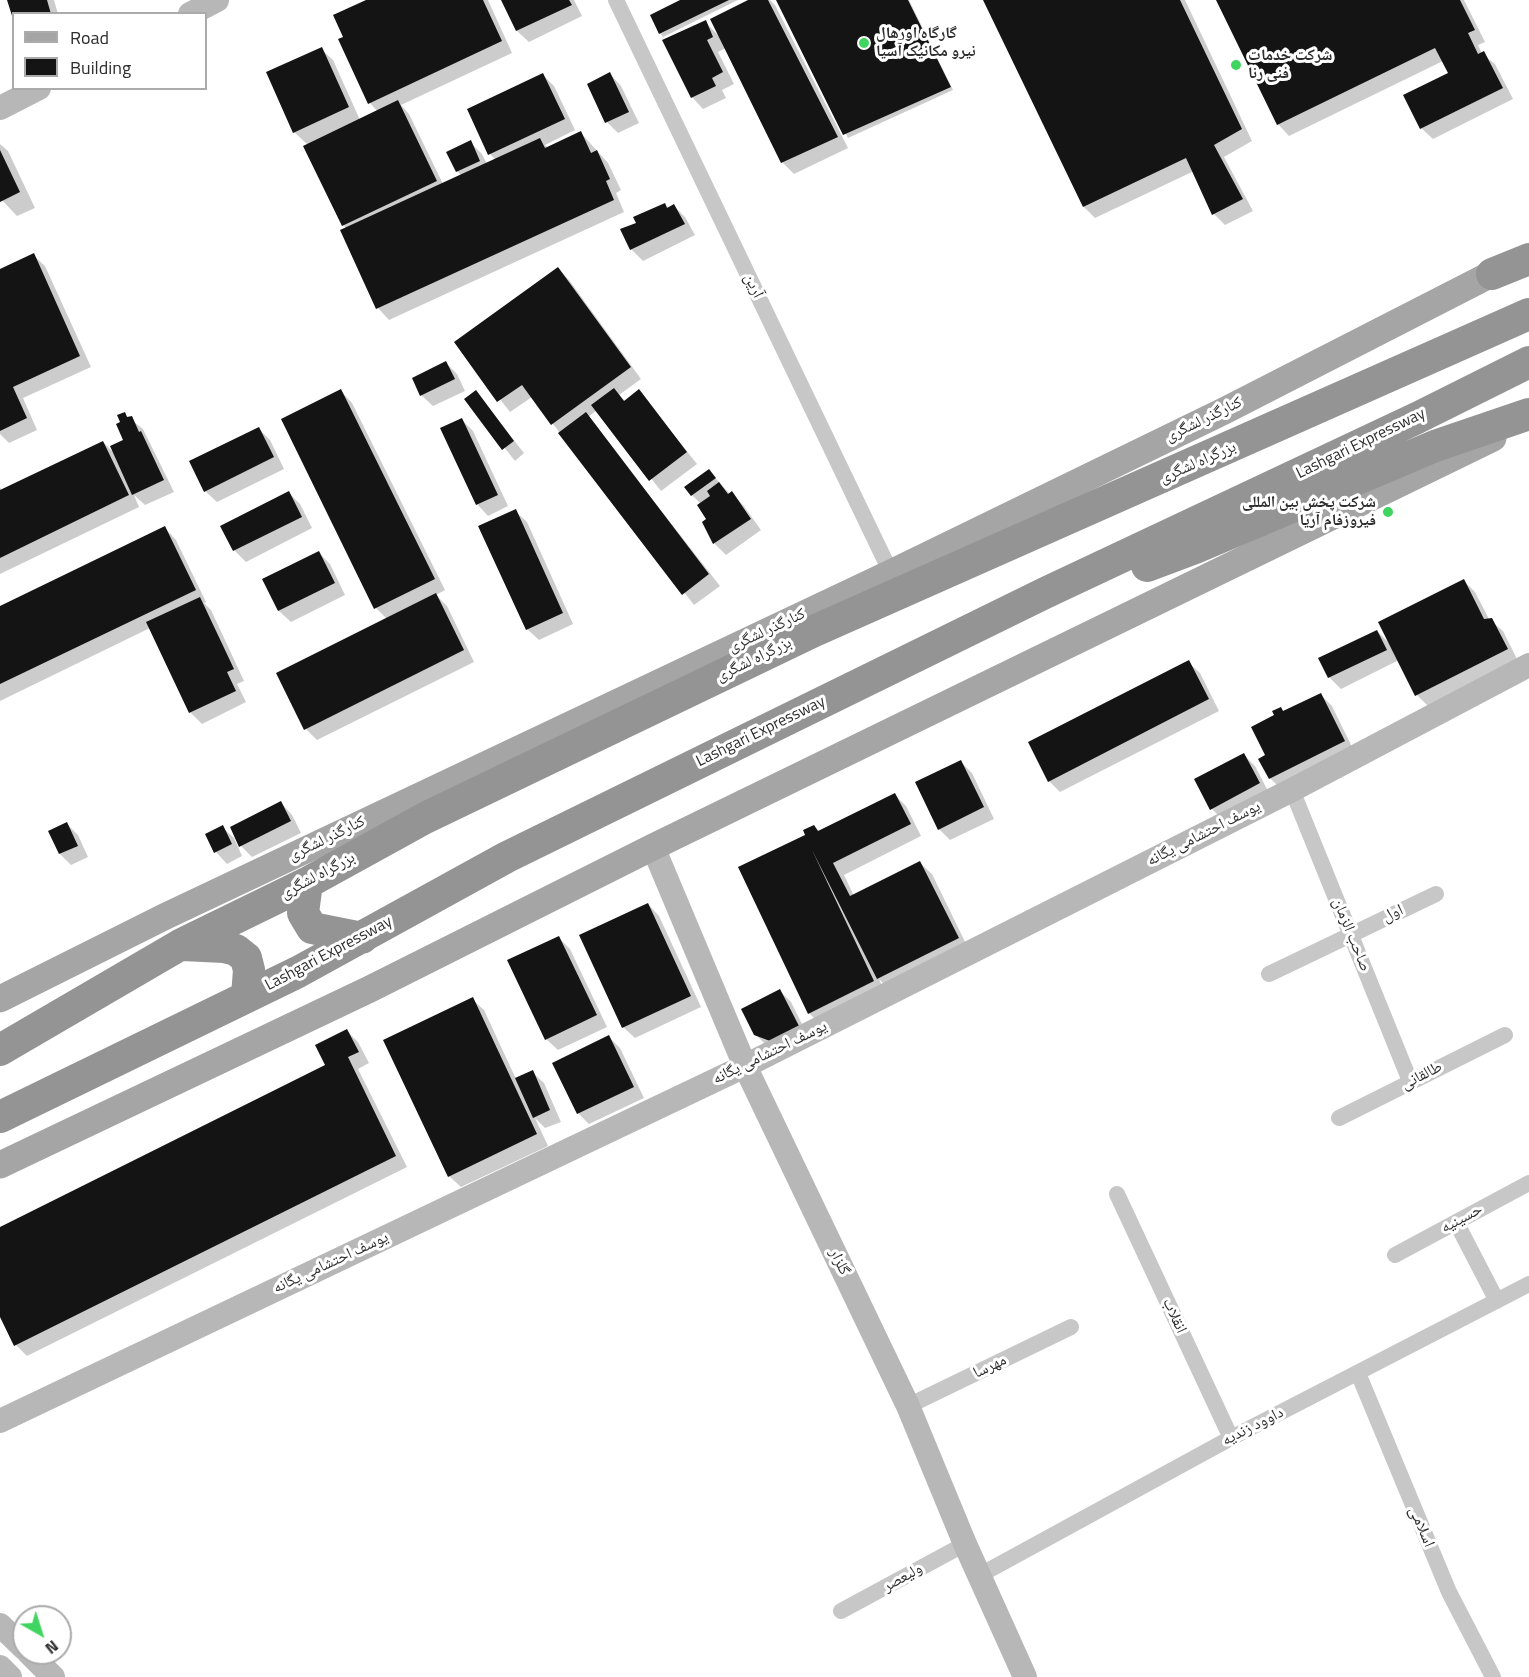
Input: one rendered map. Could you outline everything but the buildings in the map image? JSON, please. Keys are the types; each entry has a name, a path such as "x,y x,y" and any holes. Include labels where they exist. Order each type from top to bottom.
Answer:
{"highway":[{"path":"1492,274 1529,257"},
{"name":"بزرگراه لشگری","path":"0,1050 180,945 307,883 425,818 814,631 1529,314"},
{"name":"Lashgari Expressway","path":"0,1117 362,938 507,856 1045,593 1417,418 1529,362"},
{"path":"1045,593 1116,577 1196,548 1435,446 1529,414"},
{"path":"307,883 303,913 312,928 362,938"},
{"path":"180,945 224,947 236,950 246,958 249,970 247,996"}],"main road":[{"name":"کنارگذر لشگری","path":"0,999 165,916 891,573 1224,411 1492,274"},
{"path":"0,1165 370,989 653,847 1529,420"}],"street":[{"path":"194,12 217,0"},
{"name":"آرین","path":"615,0 891,573"},
{"path":"0,108 35,90"},
{"name":"یوسف احتشامی یگانه","path":"0,1421 745,1066 1292,790 1529,665"},
{"name":"صاحب الزمان","path":"1292,790 1410,1081"},
{"name":"گلزار","path":"653,847 745,1066 908,1406 1022,1676"},
{"name":"اول","path":"1269,974 1436,894"},
{"name":"طالقانی","path":"1339,1118 1505,1035"},
{"name":"حسینیه","path":"1395,1255 1529,1183"},
{"name":"انقلاب","path":"1117,1194 1232,1438"},
{"path":"1456,1222 1497,1301"},
{"name":"داوود زندیه","path":"980,1575 1232,1438 1529,1284"},
{"name":"مهرسا","path":"908,1406 1071,1327"},
{"name":"اسلامی","path":"1358,1374 1449,1592 1493,1677"},
{"name":"ولیعصر","path":"841,1611 965,1544"},
{"path":"0,1625 12,1636"},
{"path":"41,1665 53,1677"},
{"path":"0,1667 10,1677"}],"place":[{"name":"گارگاه اورهال نیرو مکانیک آسیا","path":"864,43"},
{"name":"شرکت خدمات فنی رنا","path":"1236,65"},
{"name":"شرکت پخش بین المللی فیروزفام آریا","path":"1388,512"}]}
